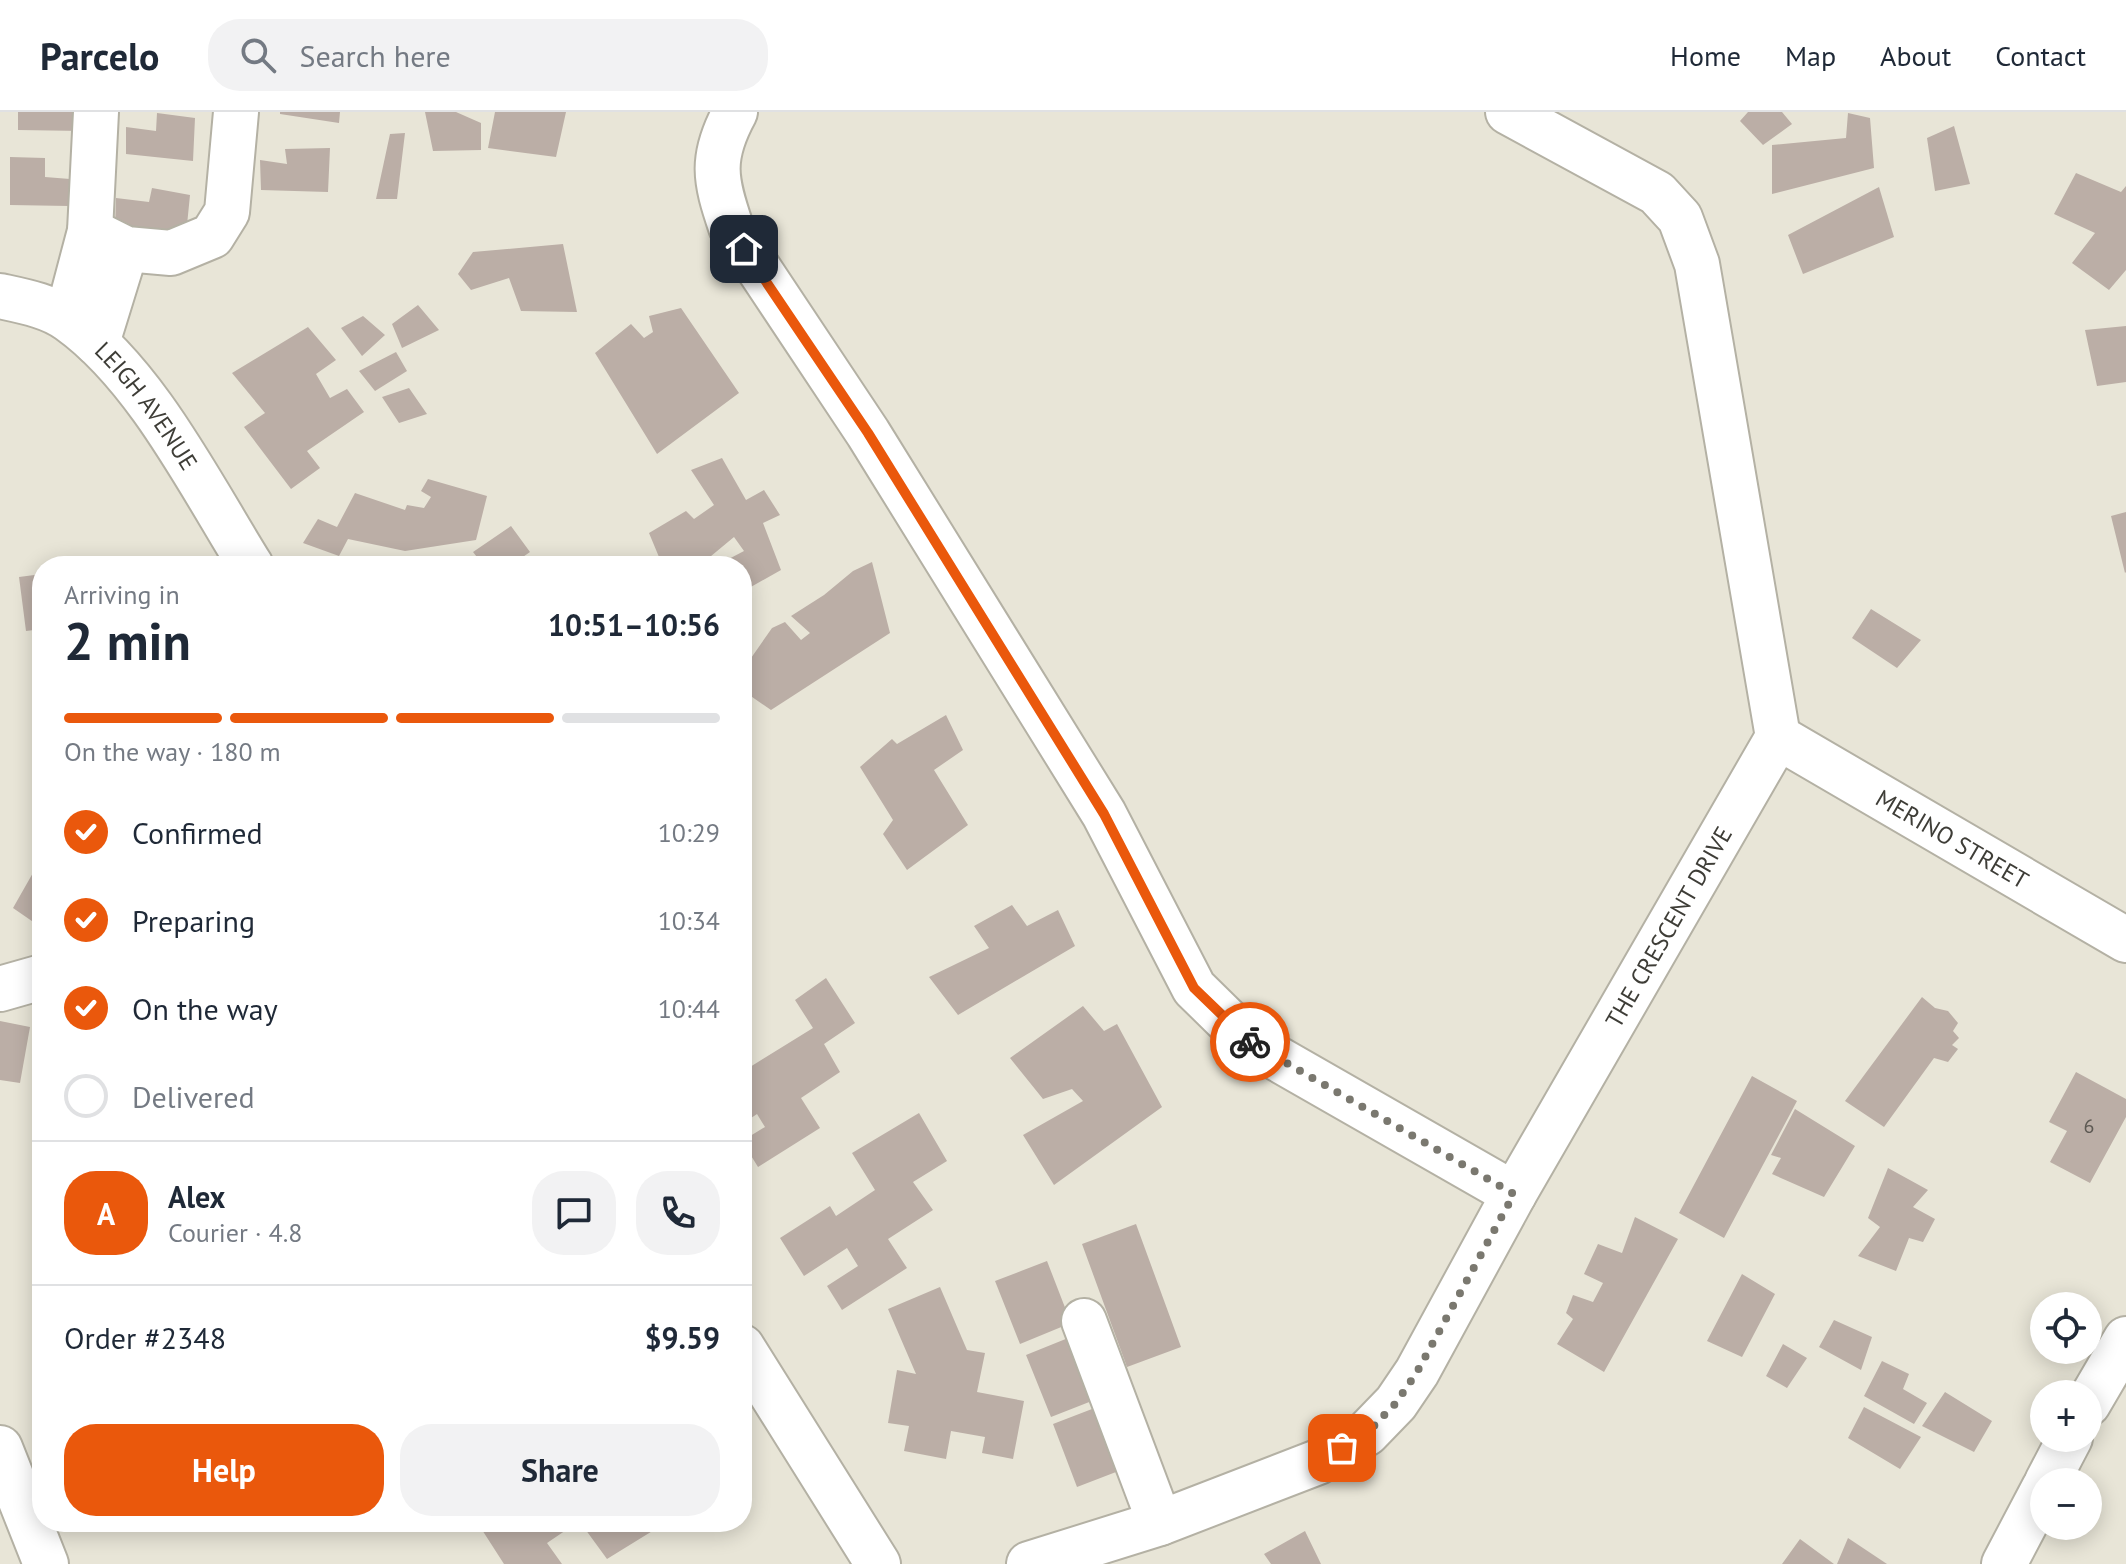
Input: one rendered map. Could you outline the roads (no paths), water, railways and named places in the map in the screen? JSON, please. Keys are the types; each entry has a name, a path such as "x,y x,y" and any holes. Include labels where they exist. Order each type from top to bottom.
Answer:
{"street":[{"path":"82,331 108,240 96,112"},
{"path":"108,240 171,253 212,236 227,212 236,112"},
{"path":"735,112 716,160 719,192 731,227 868,433 1104,814 1194,988 1246,1039 1514,1194"},
{"path":"1508,112 1657,193 1673,209 1684,227 1697,264 1778,737"},
{"name":"LEIGH AVENUE","path":"0,296 34,304 82,331 126,374 152,407 245,556"},
{"name":"THE CRESCENT DRIVE","path":"1029,1564 1160,1523 1318,1462 1367,1433 1396,1403 1417,1372 1514,1194 1778,737"},
{"name":"MERINO STREET","path":"1778,737 2126,940"},
{"path":"0,989 32,980"},
{"path":"1084,1321 1160,1523"},
{"path":"2102,1380 2126,1339"},
{"path":"752,1363 878,1564"},
{"path":"0,1448 13,1519 46,1564"},
{"path":"2004,1564 2030,1515"}]}
